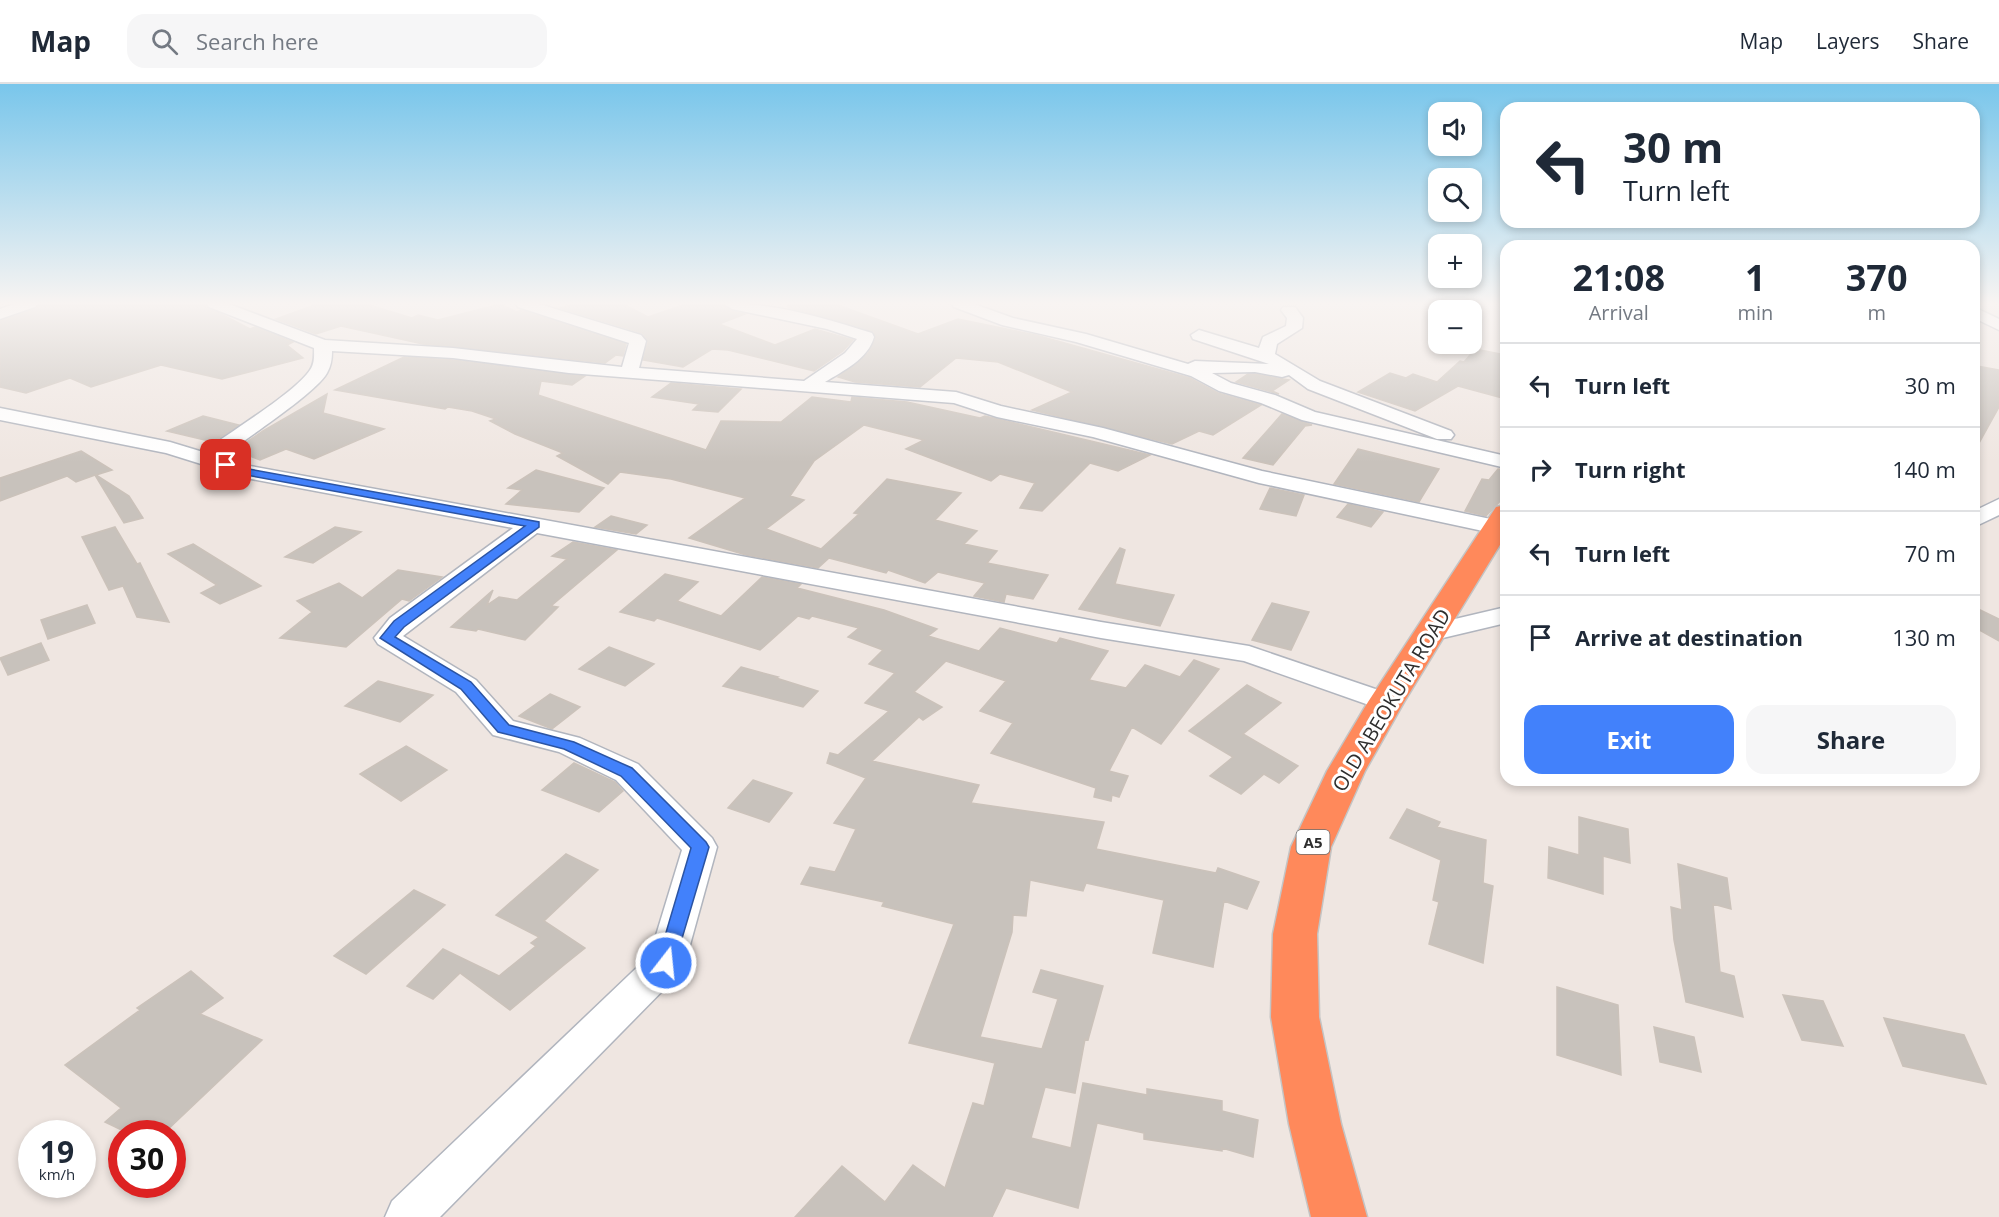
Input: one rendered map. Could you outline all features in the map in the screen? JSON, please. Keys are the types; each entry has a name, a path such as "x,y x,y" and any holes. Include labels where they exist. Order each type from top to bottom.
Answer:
{"highway":[{"name":"OLD ABEOKUTA ROAD","path":"1339,1217 1315,1124 1294,1017 1295,934 1311,847 1346,771 1386,702 1500,522"}],"street":[{"path":"207,458 292,396 318,373 323,357"},
{"path":"489,357 628,372 956,398 997,411 1096,432 1259,477 1500,520"},
{"path":"628,372 635,357"},
{"path":"808,386 853,357"},
{"path":"1146,357 1197,372 1225,387 1268,399 1309,416 1500,461"},
{"path":"1270,357 1298,372 1314,385 1438,430 1476,455"},
{"path":"1174,365 1231,369 1255,367 1282,372 1298,372"},
{"path":"0,414 207,458 246,472 1101,630 1249,654 1386,702"},
{"path":"0,432 31,419"},
{"path":"1980,517 1999,506"},
{"path":"408,1217 666,963 700,847 627,772 569,745 503,728 466,686 387,638 399,624 534,524"},
{"path":"1430,633 1500,616"}],"building":[{"path":"0,357 303,358 222,379 161,365 91,387 70,378 26,393 0,387"},
{"path":"404,357 453,360 585,376 572,385 541,381 538,395 706,450 721,421 781,422 812,397 851,402 852,397 907,402 980,418 985,416 1150,455 1118,471 1090,463 1042,511 1020,508 1035,483 1000,474 991,481 906,449 924,440 864,425 814,461 790,496 804,500 766,529 821,549 859,514 854,513 887,479 961,493 935,520 977,531 964,544 997,551 987,563 1048,575 1033,599 1006,594 1004,602 974,596 985,583 938,572 925,583 888,570 886,573 829,558 818,568 746,555 689,538 745,498 671,479 620,472 608,484 557,456 563,453 515,434 490,421 496,419 472,411 448,407 445,409 335,390"},
{"path":"546,357 613,357 605,363"},
{"path":"644,357 699,357 683,367 643,360"},
{"path":"756,357 834,357 814,371"},
{"path":"863,357 1114,357 1190,378 1218,393 1261,405 1213,435 1199,431 1172,444 1032,410 1072,392 998,362 956,358 920,387 855,382 838,377"},
{"path":"1468,357 1500,357 1500,397 1458,386 1415,411 1358,392 1390,373 1406,378 1413,374 1437,382 1460,361 1464,362"},
{"path":"1980,367 1999,370 1999,407 1980,441"},
{"path":"1248,374 1289,380 1272,391 1279,394 1236,382"},
{"path":"671,383 741,389 718,412 693,410 699,404 652,397"},
{"path":"327,394 323,413 384,429 314,459 286,449 260,460 235,450 263,431"},
{"path":"1282,414 1312,425 1305,426 1273,465 1243,458"},
{"path":"203,416 239,425 213,442 167,431"},
{"path":"1358,449 1439,469 1419,502 1334,484"},
{"path":"81,451 112,470 96,475 129,496 143,518 124,523 95,475 76,482 67,476 0,501 0,478"},
{"path":"1500,469 1500,501 1486,516 1465,511 1482,479 1489,480"},
{"path":"536,470 604,488 579,512 506,504 522,490 508,488"},
{"path":"1270,488 1304,495 1296,516 1260,509"},
{"path":"1348,504 1383,512 1371,527 1337,517"},
{"path":"611,516 647,525 636,534 595,527"},
{"path":"115,527 137,564 140,563 169,622 137,617 123,586 109,590 82,537"},
{"path":"335,527 361,532 313,563 285,557"},
{"path":"573,542 617,550 551,606 558,607 525,640 478,629 476,631 451,627 493,590 487,605 499,597 517,600 567,559 552,556"},
{"path":"193,544 261,586 220,604 201,593 217,585 168,554"},
{"path":"1120,548 1125,550 1115,584 1174,595 1160,626 1079,609"},
{"path":"398,570 442,577 409,601 402,599 346,647 280,638 312,612 297,601 339,583 362,598"},
{"path":"665,574 698,582 677,601 721,616 762,577 801,584 797,588 884,610 937,629 928,636 979,651 1000,628 1057,643 1060,638 1108,651 1089,680 1126,688 1145,665 1180,677 1194,660 1219,669 1161,744 1132,727 1109,771 1128,776 1119,797 1112,795 1111,801 1094,797 1096,788 991,753 1013,723 980,711 1006,681 946,661 914,692 942,707 923,720 919,717 872,761 979,785 971,803 1104,822 1096,849 1216,873 1218,868 1259,882 1247,909 1224,901 1213,967 1153,953 1164,900 1086,883 1083,891 1030,880 1026,916 1013,915 1012,932 980,1037 1042,1049 1058,999 1033,992 1041,970 1103,986 1088,1040 1085,1039 1075,1093 1045,1087 1031,1138 1071,1148 1083,1083 1147,1095 1147,1089 1222,1101 1222,1111 1258,1120 1253,1157 1222,1148 1222,1151 1144,1139 1144,1133 1097,1123 1078,1208 1006,1188 992,1217 795,1217 842,1166 885,1202 913,1165 945,1188 973,1103 984,1106 995,1063 909,1043 954,924 882,906 884,902 801,884 810,867 835,872 856,829 834,823 866,778 827,763 830,753 838,755 889,711 865,703 895,673 869,664 883,650 848,637 859,628 812,616 809,619 798,616 760,650 657,618 654,621 620,612"},
{"path":"1272,603 1309,612 1291,650 1252,640"},
{"path":"87,605 95,623 48,639 41,620"},
{"path":"1980,610 1999,619 1999,641 1980,630"},
{"path":"41,643 49,660 8,675 0,658"},
{"path":"609,647 654,664 625,686 579,669"},
{"path":"741,667 818,691 803,707 723,686"},
{"path":"378,681 433,695 400,722 345,706"},
{"path":"1247,685 1281,703 1243,734 1298,766 1279,783 1264,774 1241,794 1210,776 1233,757 1189,731"},
{"path":"550,694 580,707 552,729 519,716"},
{"path":"406,746 447,770 401,801 360,774"},
{"path":"574,763 615,782 623,791 599,812 542,790"},
{"path":"753,780 792,793 769,822 728,808"},
{"path":"1407,809 1440,822 1437,827 1486,840 1483,883 1493,886 1483,963 1429,944 1439,902 1433,900 1441,860 1390,838"},
{"path":"1579,817 1628,829 1630,863 1603,856 1603,894 1548,878 1549,847 1579,855"},
{"path":"566,854 598,870 544,921 585,948 510,1010 460,973 433,999 407,986 443,949 499,976 536,946 531,943 539,937 496,915"},
{"path":"1678,864 1727,878 1731,909 1713,904 1720,972 1734,976 1743,1017 1686,1002 1674,940 1671,907 1682,910"},
{"path":"414,890 445,905 366,974 334,956"},
{"path":"191,971 223,998 200,1014 262,1040 178,1120 108,1120 108,1123 105,1122 121,1108 65,1065 140,1010 137,1008"},
{"path":"1557,987 1618,1005 1621,1075 1557,1055"},
{"path":"1783,995 1823,1001 1843,1046 1802,1040"},
{"path":"1884,1018 1964,1035 1986,1084 1903,1066"},
{"path":"1654,1027 1694,1037 1701,1072 1660,1062"}],"route":[{"path":"226,465 246,472 534,524 399,624 387,638 408,653 466,686 503,728 569,745 627,772 700,847 666,963"}]}
